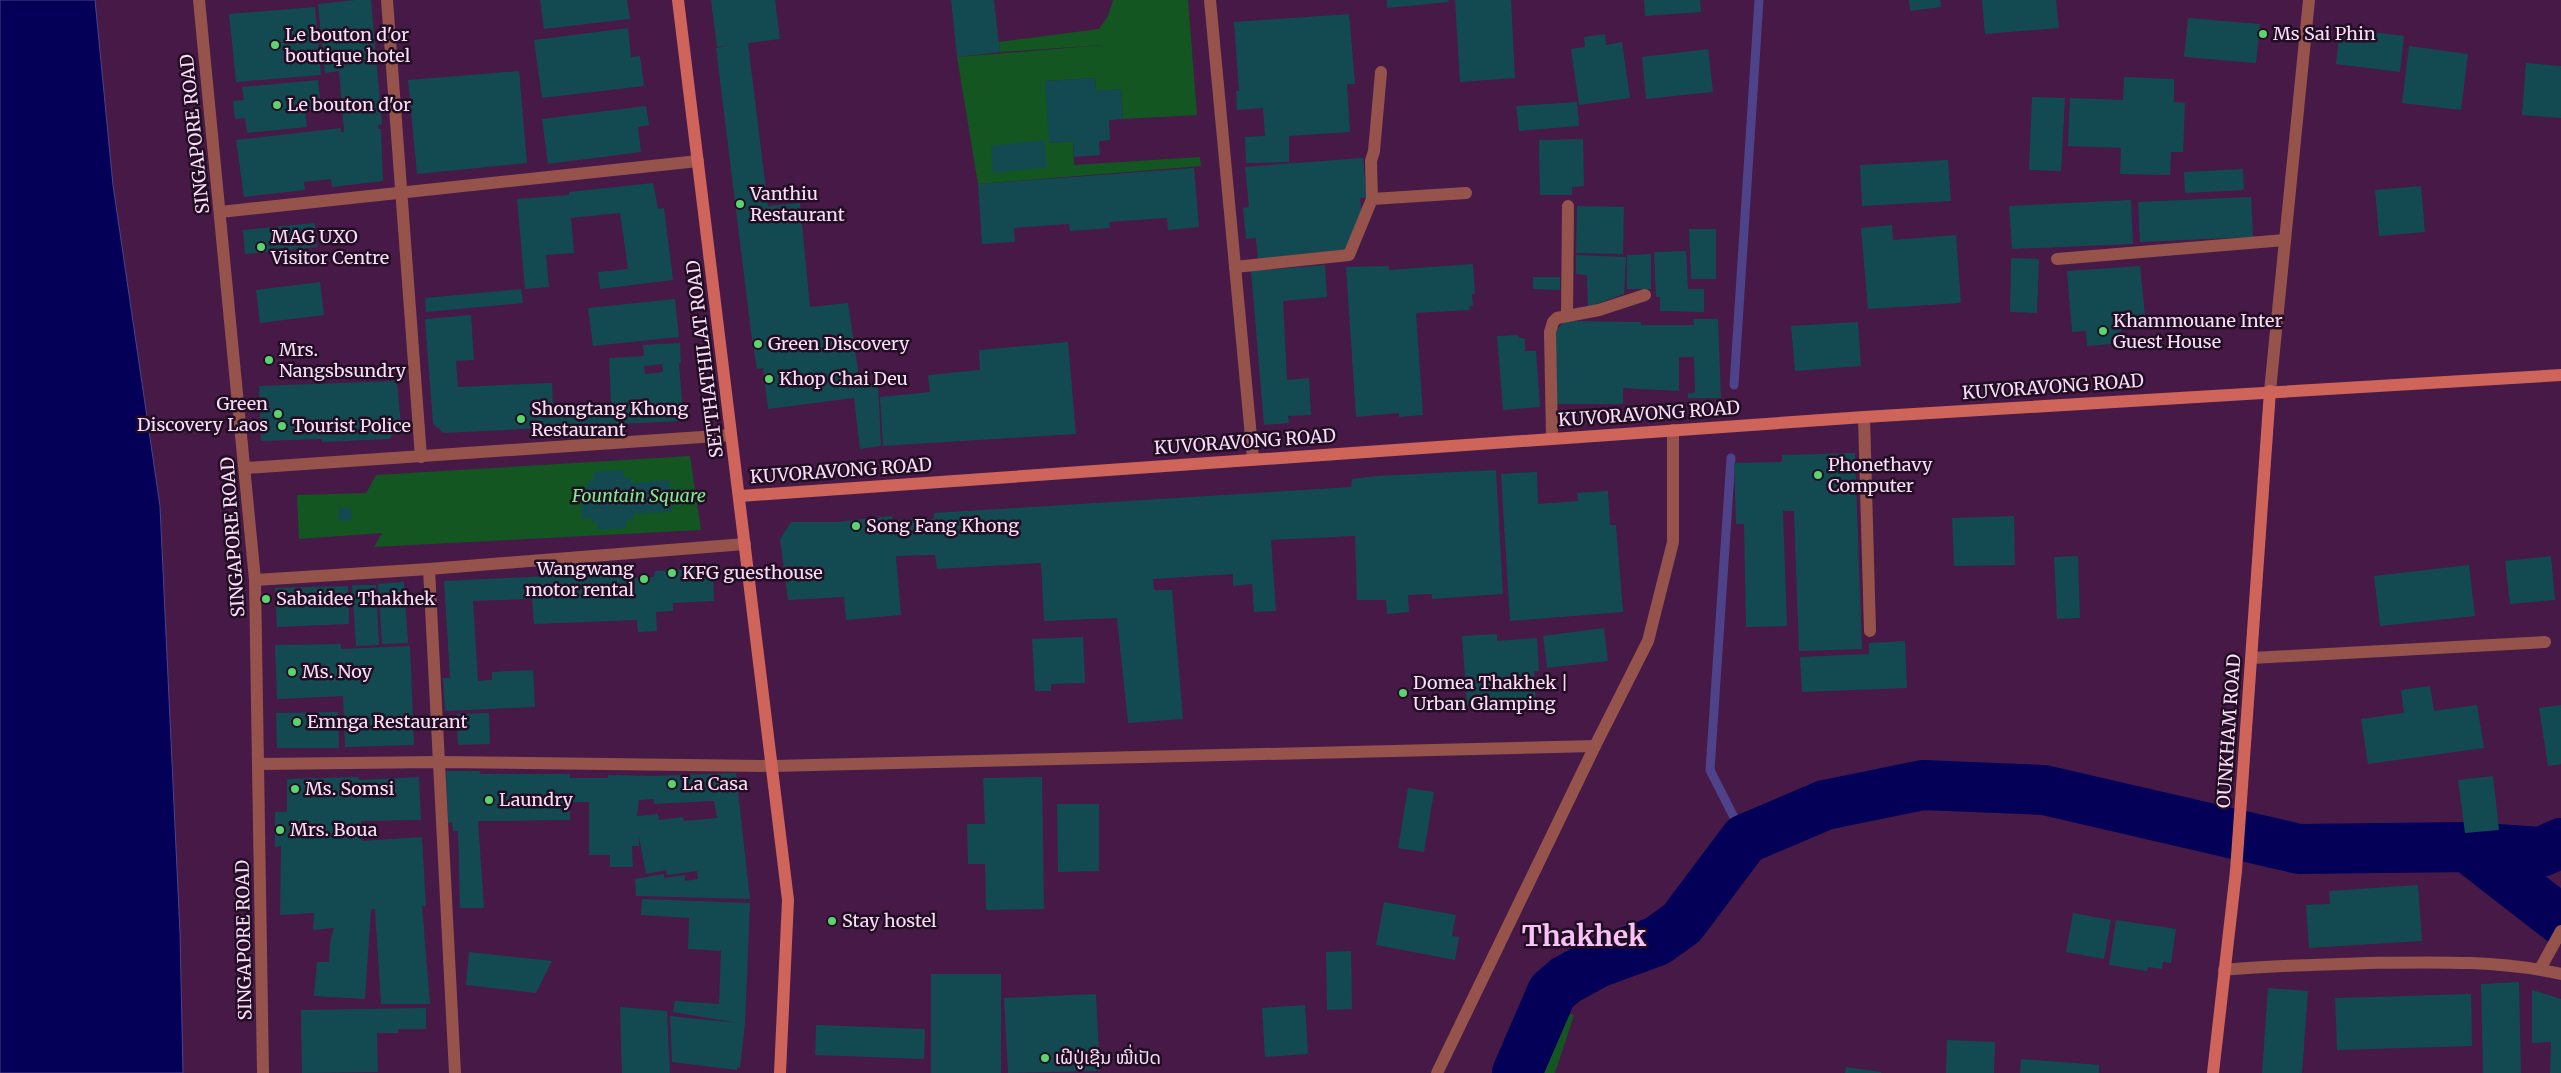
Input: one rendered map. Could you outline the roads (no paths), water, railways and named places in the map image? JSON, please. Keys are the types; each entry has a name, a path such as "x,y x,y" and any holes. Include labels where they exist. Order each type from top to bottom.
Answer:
{"street":[{"name":"SINGAPORE ROAD","path":"199,0 246,468 255,580 263,1073"},
{"path":"388,0 421,457"},
{"name":"SETTHATHILAT ROAD","path":"678,0 788,900 780,1073"},
{"path":"1210,0 1253,458"},
{"path":"2270,391 2309,0"},
{"path":"1235,268 1349,255 1372,199 1371,162 1374,151 1381,72"},
{"path":"220,212 698,162"},
{"path":"1372,199 1466,194"},
{"path":"1567,316 1568,206"},
{"path":"2057,259 2285,240"},
{"path":"1552,438 1550,332 1553,322 1567,316 1599,310 1645,295"},
{"name":"KUVORAVONG ROAD","path":"740,496 1253,458 1864,417 2270,391 2561,375"},
{"name":"OUNKHAM ROAD","path":"2214,1073 2242,798 2270,391"},
{"path":"1864,417 1870,631"},
{"path":"1437,1073 1595,746 1648,641 1673,542 1673,430"},
{"path":"246,468 731,435"},
{"path":"255,580 429,569 745,544"},
{"path":"429,569 455,1073"},
{"path":"2252,658 2545,642"},
{"path":"259,764 439,762 773,766 1595,746"},
{"path":"2540,969 2561,931"},
{"path":"2224,970 2262,966 2435,962 2540,969 2561,974"}],"waterway":[{"path":"1734,385 1759,0"},
{"path":"1731,458 1710,770 1745,839"},
{"path":"1517,1073 1552,992 1566,980 1597,963 1657,941 1682,923 1745,839 1825,805 1923,785 2044,790 2299,849 2467,847 2561,920"},
{"path":"2467,847 2541,852 2561,843"}],"place":[{"name":"Ms Sai Phin","path":"2263,34"},
{"name":"Le bouton d'or boutique hotel","path":"275,45"},
{"name":"Le bouton d'or","path":"277,105"},
{"name":"Vanthiu Restaurant","path":"740,204"},
{"name":"MAG UXO Visitor Centre","path":"261,247"},
{"name":"Khammouane Inter Guest House","path":"2103,331"},
{"name":"Green Discovery","path":"758,344"},
{"name":"Mrs. Nangsbsundry","path":"269,360"},
{"name":"Khop Chai Deu","path":"769,379"},
{"name":"Green Discovery Laos","path":"278,414"},
{"name":"Shongtang Khong Restaurant","path":"521,419"},
{"name":"Tourist Police","path":"282,426"},
{"name":"Phonethavy Computer","path":"1818,475"},
{"name":"Song Fang Khong","path":"856,526"},
{"name":"KFG guesthouse","path":"672,573"},
{"name":"Wangwang motor rental","path":"644,579"},
{"name":"Sabaidee Thakhek","path":"266,599"},
{"name":"Ms. Noy","path":"292,672"},
{"name":"Domea Thakhek | Urban Glamping","path":"1403,693"},
{"name":"Emnga Restaurant","path":"297,722"},
{"name":"La Casa","path":"672,784"},
{"name":"Ms. Somsi","path":"295,789"},
{"name":"Laundry","path":"489,800"},
{"name":"Mrs. Boua","path":"280,830"},
{"name":"Stay hostel","path":"832,921"},
{"name":"ເຝີປູ່ເຊີນ ໝີ່ເປັດ","path":"1045,1058"}],"district":[{"name":"Thakhek","path":"1584,936"}],"park label":[{"name":"Fountain Square","path":"639,496"}]}
